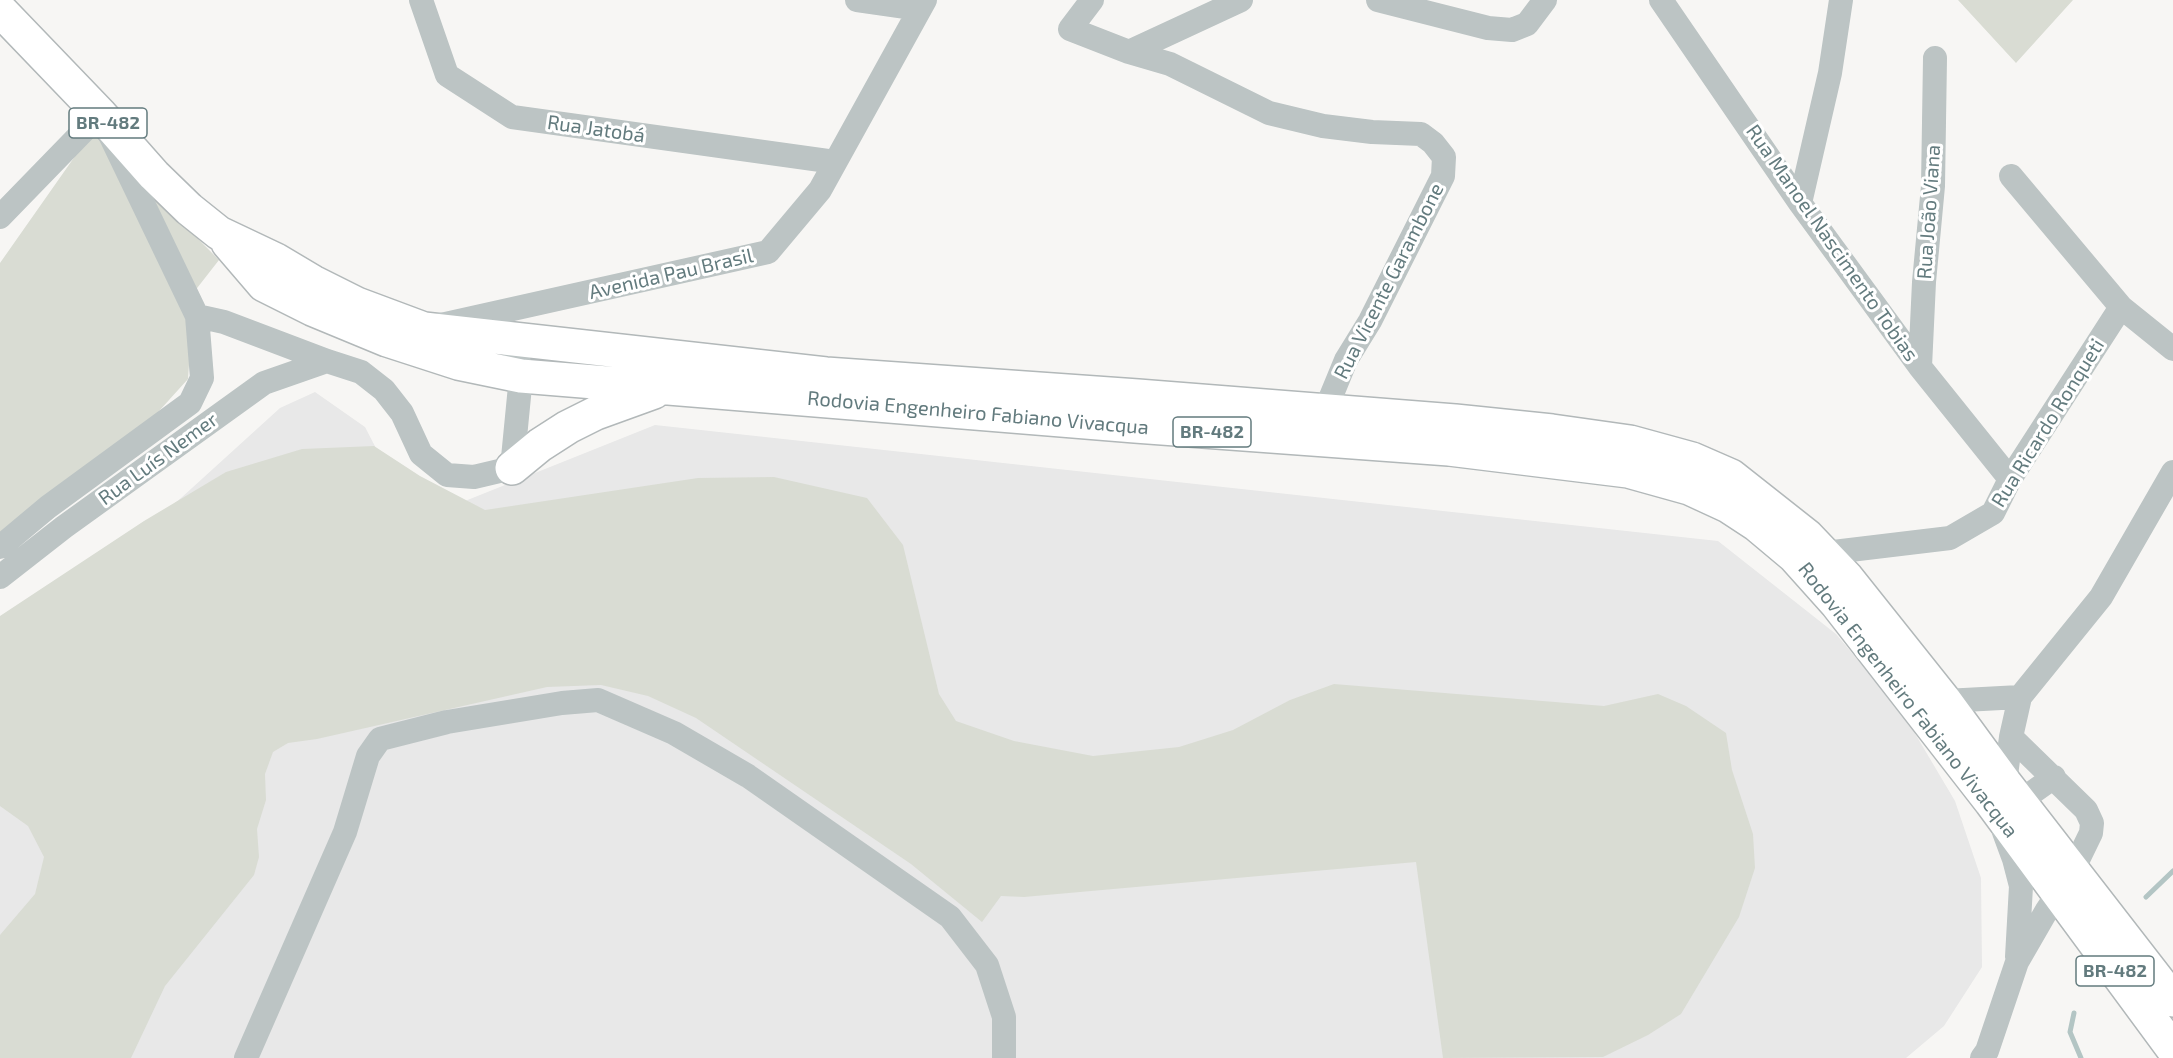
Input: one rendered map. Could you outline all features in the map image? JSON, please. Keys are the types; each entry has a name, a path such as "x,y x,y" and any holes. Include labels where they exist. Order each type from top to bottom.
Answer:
{"highway":[{"name":"Rodovia Engenheiro Fabiano Vivacqua","path":"0,10 100,114 161,182 189,209 219,232 357,304 424,329 1137,411 1325,411 1628,471 1689,488 1728,506 1757,525 1794,556 2005,796"},
{"name":"Rodovia Engenheiro Fabiano Vivacqua","path":"219,232 264,285 312,309 387,340 458,363 520,376 663,389 780,396 1137,411 1452,435 1552,431 1630,442 1692,459 1731,476 1825,553 1945,701 2005,796 2059,892"},
{"path":"780,396 826,374"},
{"path":"512,468 568,427 596,413 663,389"},
{"name":"BR-482","path":"2059,892 2173,1000"},
{"name":"BR-482","path":"2059,892 2173,1049"}],"street":[{"name":"Rua Jatobá","path":"421,0 447,75 512,117 836,162"},
{"path":"856,0 922,5"},
{"name":"Rua Vicente Garambone","path":"1092,0 1070,29 1129,52 1170,64 1269,113 1323,126 1372,132 1421,134 1433,143 1444,157 1443,176 1379,304 1346,360 1325,411"},
{"path":"1129,52 1242,0"},
{"path":"1378,0 1488,28 1512,30 1527,24 1545,0"},
{"name":"Rua Manoel Nascimento Tobias","path":"1661,0 1800,203 1920,367 2010,479"},
{"path":"1800,203 1830,73 1841,0"},
{"name":"Avenida Pau Brasil","path":"424,329 768,252 820,190 922,5"},
{"name":"Rua João Viana","path":"1920,367 1924,282 1934,186 1935,58"},
{"path":"0,217 100,114 197,316 224,322 361,372 384,390 402,413 421,454 447,475 474,477 512,468 520,376 518,357 509,339"},
{"path":"2011,176 2121,307 2173,350"},
{"name":"Rua Ricardo Ronqueti","path":"1825,553 1950,538 1993,513 2010,479 2121,307"},
{"name":"Rua Luís Nemer","path":"0,548 48,507 190,403 202,378 197,316"},
{"name":"Rua Luís Nemer","path":"0,578 29,553 264,383 327,361"},
{"path":"2017,962 2021,886 2014,859 2005,796 2011,737 2020,697 2101,597 2173,472"},
{"path":"0,548 29,553"},
{"path":"1945,701 2020,697"},
{"path":"246,1058 345,832 368,756 380,739 447,722 562,703 598,700 674,734 748,776 950,917 987,965 1004,1017 1004,1058"},
{"path":"1982,1058 1987,1051 2017,962 2091,833 2092,823 2086,810 2011,737"},
{"path":"2005,796 2054,777"},
{"path":"2021,886 2059,892"}],"shaded area":[{"path":"1958,0 2073,0 2016,63"},
{"path":"92,132 219,260 194,292 188,379 150,421 0,533 0,263"},
{"path":"315,392 365,427 393,481 465,501 655,425 1718,541 1836,634 1904,715 1955,801 1981,878 1982,967 1944,1026 1906,1058 0,1058 0,646 181,498 280,408"},
{"path":"374,446 420,476 485,510 698,478 774,477 867,498 903,545 939,694 956,721 1014,741 1093,756 1179,747 1233,730 1290,700 1334,684 1604,706 1658,694 1686,706 1726,733 1732,770 1753,834 1755,868 1739,917 1681,1014 1648,1035 1603,1057 1443,1058 1416,862 1024,897 1001,896 982,922 911,864 696,718 648,696 601,685 547,687 317,739 288,743 273,752 265,774 266,800 257,829 259,857 254,875 165,986 131,1058 0,1058 0,935 35,894 44,857 28,826 0,806 0,616 144,521 226,472 302,449"}],"waterway":[{"path":"2146,897 2173,871"},
{"path":"2074,1013 2070,1032 2081,1058"}]}
